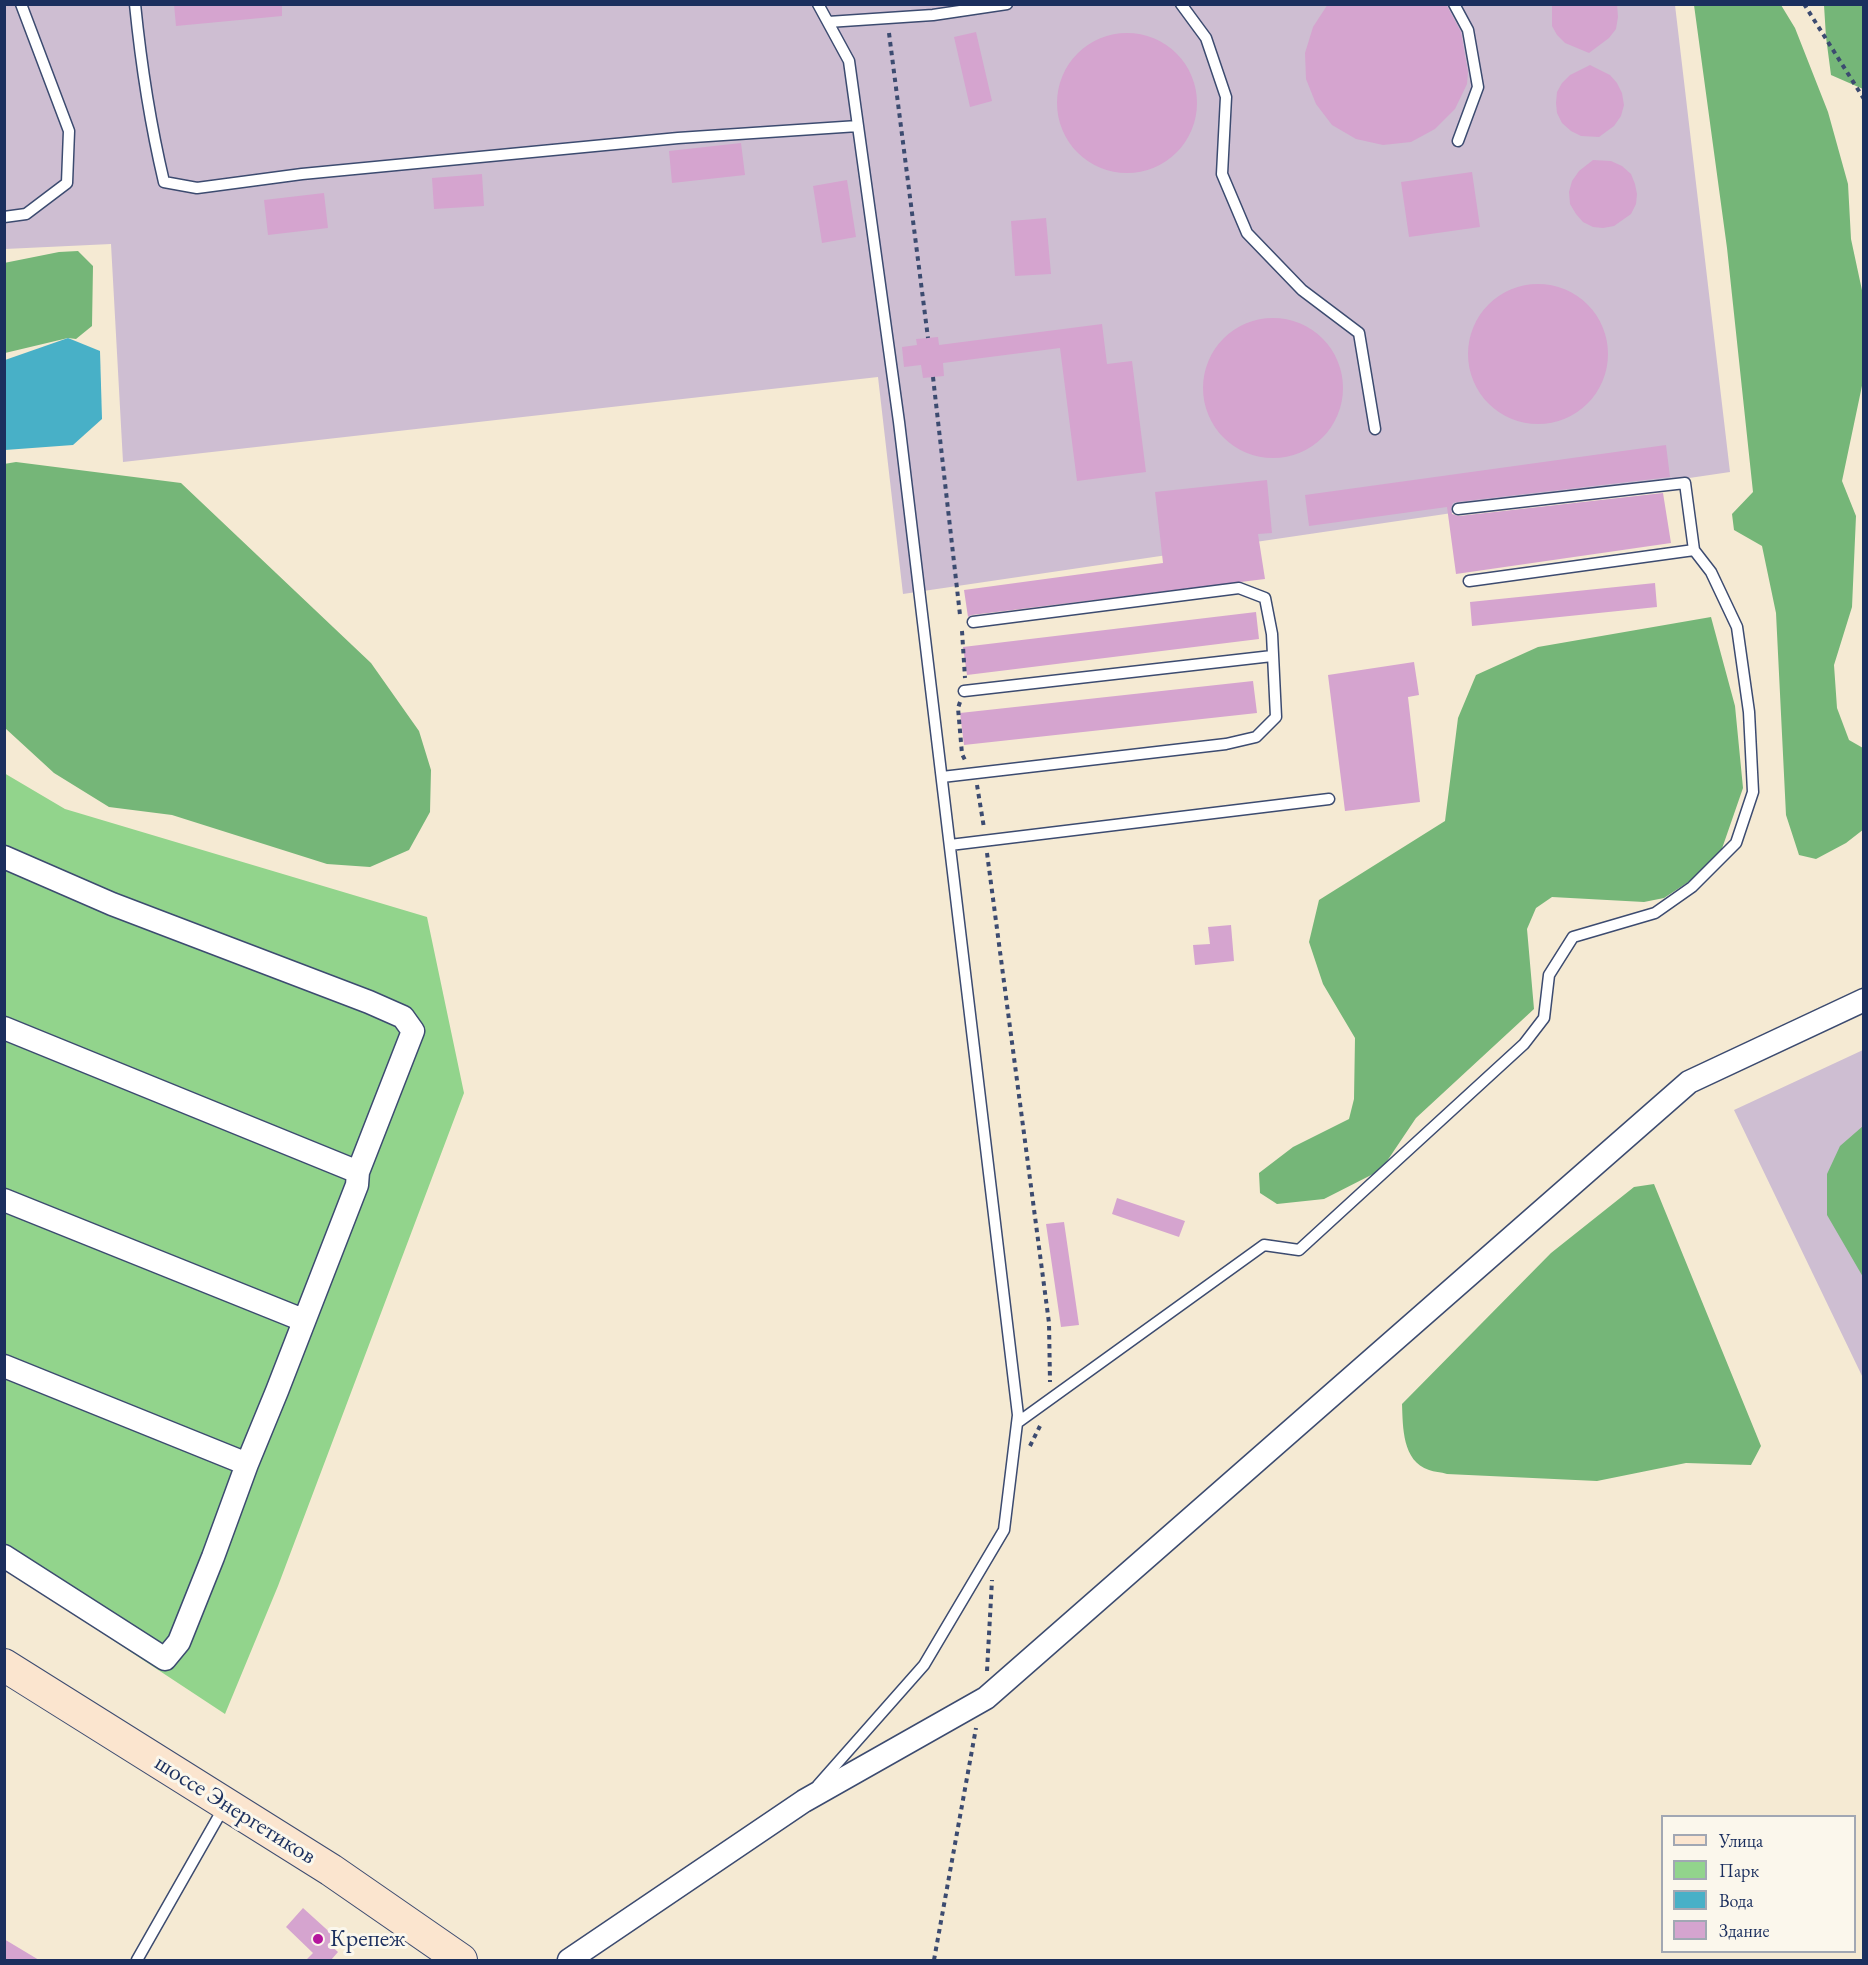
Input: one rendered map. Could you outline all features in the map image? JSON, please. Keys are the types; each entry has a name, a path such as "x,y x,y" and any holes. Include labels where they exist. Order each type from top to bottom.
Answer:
{"main road":[{"name":"шоссе Энергетиков","path":"4,1665 331,1870 461,1960"}],"street":[{"path":"4,857 112,904 369,1002 403,1017 413,1031 358,1172 357,1185 179,1642 165,1659 4,1556"},
{"path":"569,1960 804,1801 986,1698 1689,1082 1863,1000"},
{"path":"4,1028 358,1172"},
{"path":"4,1200 303,1320"},
{"path":"4,1366 247,1464"}],"lane":[{"path":"4,217 26,214 68,183 69,131 21,4"},
{"path":"135,4 153,138 164,182 196,188 302,174 678,138 858,126"},
{"path":"804,1801 924,1665 1004,1530 1017,1423 899,422 849,61 818,4"},
{"path":"828,22 933,15 1007,4"},
{"path":"1181,4 1206,38 1226,97 1222,174 1247,233 1302,290 1359,333 1375,429"},
{"path":"1454,4 1468,30 1478,87 1458,141"},
{"path":"1017,1423 1264,1245 1299,1250 1524,1044 1544,1018 1549,975 1574,937 1654,913 1692,887 1736,843 1753,792 1749,712 1737,627 1711,572 1694,550 1685,483 1458,509"},
{"path":"1469,581 1694,550"},
{"path":"942,777 1226,744 1256,737 1276,717 1272,634 1265,598 1239,588 973,622"},
{"path":"964,691 1272,656"},
{"path":"950,845 1329,799"},
{"path":"137,1960 226,1804"}],"path":[{"path":"1804,4 1863,99"},
{"path":"879,19 888,27 928,338"},
{"path":"933,377 966,685 958,708 962,754 978,786 1049,1323 1050,1399 1026,1455"},
{"path":"934,1960 974,1734 986,1698 993,1549"}],"shaded area":[{"path":"5,5 1675,5 1730,472 903,594 878,377 123,462 111,244 5,249"},
{"path":"1863,1050 1863,1378 1734,1110"}],"green space":[{"path":"1694,5 1781,5 1795,28 1828,112 1848,184 1851,239 1863,295 1863,381 1842,481 1856,516 1852,607 1834,665 1837,708 1849,740 1863,748 1864,829 1846,843 1816,859 1799,855 1786,815 1776,613 1762,546 1734,530 1732,514 1753,492 1727,248"},
{"path":"1824,5 1863,5 1863,89 1831,75"},
{"path":"78,251 93,266 92,326 76,339 68,338 5,353 4,263 59,252"},
{"path":"16,462 181,483 371,663 419,731 431,770 430,812 409,850 370,867 327,864 172,815 109,807 54,773 5,728 4,464"},
{"path":"1711,617 1735,706 1743,788 1717,863 1664,898 1644,902 1552,897 1536,908 1527,929 1534,1009 1416,1118 1381,1170 1324,1199 1277,1204 1260,1193 1259,1173 1293,1147 1349,1119 1354,1099 1355,1038 1323,984 1309,942 1319,900 1445,821 1458,718 1476,675 1538,647"},
{"path":"4,773 65,809 427,917 464,1093 278,1586 225,1714 5,1569"},
{"path":"1863,1126 1863,1277 1827,1215 1827,1174 1840,1146"},
{"path":"1654,1184 1761,1446 1751,1465 1686,1463 1597,1481 1447,1474 1420,1466 1409,1451 1406,1442 1402,1404 1551,1253 1634,1187"}],"water":[{"path":"68,338 100,351 102,419 73,445 5,450 5,360"}],"building":[{"path":"174,4 282,4 282,16 176,26"},
{"path":"1328,4 1446,4 1461,32 1468,72 1467,84 1455,109 1435,129 1411,142 1383,145 1356,139 1332,125 1316,104 1306,79 1305,53 1313,27"},
{"path":"1552,4 1617,4 1616,29 1609,38 1589,53 1565,43 1557,35 1552,26"},
{"path":"976,32 992,101 970,107 954,37"},
{"path":"1127,33 1154,38 1176,54 1192,76 1197,103 1192,130 1176,152 1154,168 1127,173 1100,168 1078,152 1062,130 1057,103 1062,76 1078,54 1100,38"},
{"path":"1590,65 1610,75 1617,83 1624,105 1621,116 1614,126 1599,137 1581,136 1571,131 1562,123 1557,113 1557,92 1562,83 1570,75"},
{"path":"741,143 745,175 672,183 669,151"},
{"path":"1593,160 1611,161 1622,166 1631,174 1635,184 1636,204 1631,214 1614,226 1593,227 1583,222 1570,204 1569,192 1572,181 1579,171"},
{"path":"1472,172 1480,227 1409,237 1401,182"},
{"path":"482,174 484,206 434,209 432,178"},
{"path":"847,180 856,237 822,243 813,186"},
{"path":"324,193 328,228 268,235 264,200"},
{"path":"1046,218 1051,274 1015,276 1011,221"},
{"path":"1538,284 1565,290 1577,296 1587,305 1596,315 1602,327 1608,354 1602,381 1596,393 1587,403 1577,412 1565,418 1538,424 1511,418 1499,412 1489,403 1480,393 1474,381 1468,354 1474,327 1480,315 1489,305 1499,296 1511,290"},
{"path":"1273,318 1300,324 1312,330 1322,339 1331,349 1337,361 1343,388 1337,415 1331,427 1322,437 1312,446 1300,452 1273,458 1246,452 1234,446 1224,437 1215,427 1209,415 1203,388 1209,361 1215,349 1224,339 1234,330 1246,324"},
{"path":"1102,324 1107,364 1132,361 1146,472 1077,481 1060,348 943,363 944,376 923,378 921,365 904,367 902,347 917,345 916,339 938,337 939,345"},
{"path":"1666,445 1670,477 1457,502 1453,503 1451,509 1452,514 1459,516 1663,493 1671,543 1456,574 1447,507 1309,526 1305,495"},
{"path":"1267,480 1272,533 1258,534 1265,579 968,617 964,590 1163,563 1155,492"},
{"path":"1655,583 1657,607 1472,626 1470,602"},
{"path":"1256,612 1259,639 967,675 963,647"},
{"path":"1414,662 1419,695 1408,697 1420,802 1345,811 1328,675"},
{"path":"1253,681 1257,713 964,745 960,713"},
{"path":"1231,925 1234,961 1195,965 1193,945 1210,944 1208,927"},
{"path":"1117,1198 1185,1221 1179,1237 1112,1214"},
{"path":"1064,1222 1079,1325 1061,1327 1046,1224"},
{"path":"303,1908 335,1937 329,1944 338,1952 331,1960 306,1960 313,1953 286,1927"},
{"path":"4,1939 39,1960 4,1960"}],"place":[{"name":"Крепеж","path":"318,1939"}]}
